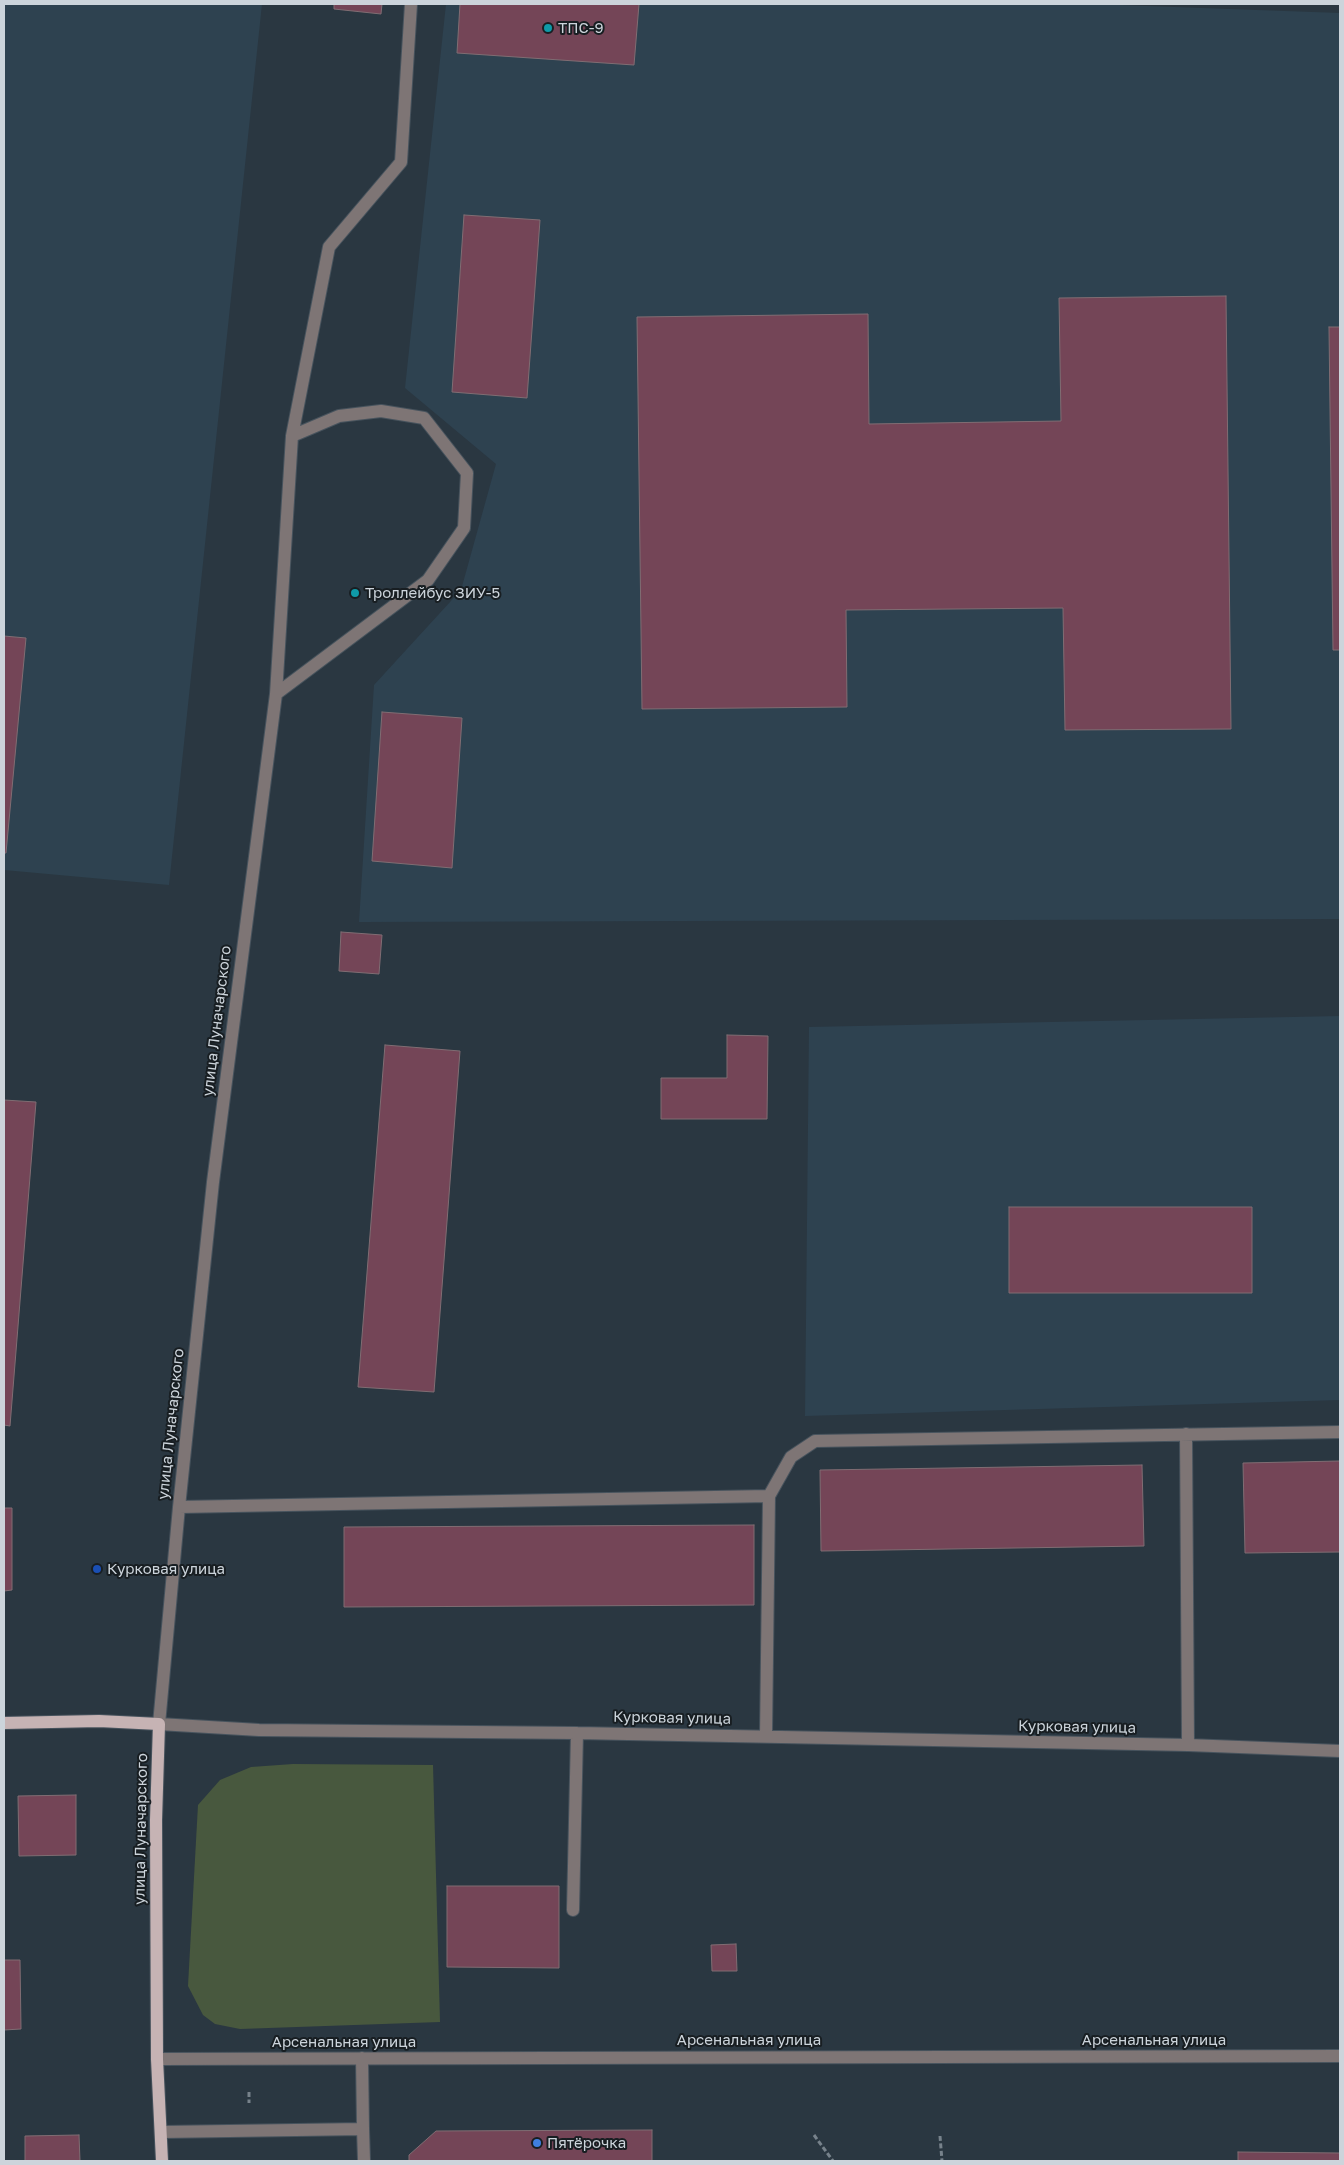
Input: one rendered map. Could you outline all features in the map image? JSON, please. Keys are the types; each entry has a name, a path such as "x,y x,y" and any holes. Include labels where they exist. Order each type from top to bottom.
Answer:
{"main road":[{"name":"Курковая улица","path":"4,1723 99,1721 159,1724"},
{"name":"улица Луначарского","path":"159,1724 156,1820 157,2060 162,2161"}],"street":[{"name":"улица Луначарского","path":"159,1724 179,1507 213,1182 276,694 292,436 329,247 401,162 411,4"},
{"path":"276,694 428,580 464,528 467,473 424,418 381,412 339,416 292,436"},
{"path":"766,1736 769,1496 790,1457 814,1442 1340,1432"},
{"path":"1186,1434 1188,1745"},
{"path":"179,1507 769,1496"},
{"name":"Курковая улица","path":"159,1724 259,1730 766,1736 1188,1745 1340,1751"},
{"path":"573,1910 577,1733"},
{"name":"Арсенальная улица","path":"157,2060 1340,2056"},
{"path":"362,2058 364,2161"},
{"path":"161,2132 363,2129"}],"path":[{"path":"814,2135 833,2161"},
{"path":"940,2136 942,2161"}],"shaded area":[{"path":"4,4 262,4 169,885 4,870"},
{"path":"446,4 1092,4 1340,13 1340,919 359,922 374,685 461,590 496,464 405,388"},
{"path":"1340,1016 1340,1400 805,1416 809,1027"}],"green space":[{"path":"293,1764 433,1765 440,2022 240,2029 215,2024 203,2015 188,1986 198,1805 220,1780 251,1767"}],"building":[{"path":"334,4 382,4 381,14 334,9"},
{"name":"ТПС-9","path":"460,4 639,4 634,65 457,53"},
{"path":"464,215 540,220 527,398 452,392"},
{"path":"1226,296 1231,729 1065,730 1063,608 846,610 847,707 642,709 637,317 868,314 869,424 1061,421 1059,298"},
{"path":"1329,327 1340,327 1340,650 1333,650"},
{"path":"4,636 26,638 6,853 4,853"},
{"path":"382,712 462,718 452,868 372,861"},
{"path":"341,932 382,935 379,974 339,971"},
{"path":"727,1035 768,1036 767,1119 661,1119 661,1078 727,1078"},
{"path":"385,1045 460,1051 434,1392 358,1387"},
{"path":"4,1100 36,1102 10,1426 4,1425"},
{"path":"1009,1207 1252,1207 1252,1293 1009,1293"},
{"path":"1340,1461 1340,1552 1245,1553 1243,1463"},
{"path":"1142,1465 1144,1546 821,1551 820,1470"},
{"path":"4,1508 12,1508 12,1590 4,1591"},
{"path":"754,1525 754,1605 344,1607 344,1527"},
{"path":"76,1795 76,1855 19,1856 18,1796"},
{"path":"447,1886 559,1886 559,1968 447,1967"},
{"path":"736,1944 737,1971 712,1971 711,1945"},
{"path":"4,1960 20,1960 21,2029 4,2030"},
{"name":"Пятёрочка","path":"652,2130 652,2161 409,2161 409,2155 436,2131"},
{"path":"79,2135 80,2161 25,2161 25,2136"},
{"path":"1238,2152 1340,2153 1340,2161 1238,2161"}],"place":[{"name":"ТПС-9","path":"548,28"},
{"name":"Троллейбус ЗИУ-5","path":"355,593"},
{"name":"Курковая улица","path":"97,1569"},
{"name":"Пятёрочка","path":"537,2143"}]}
